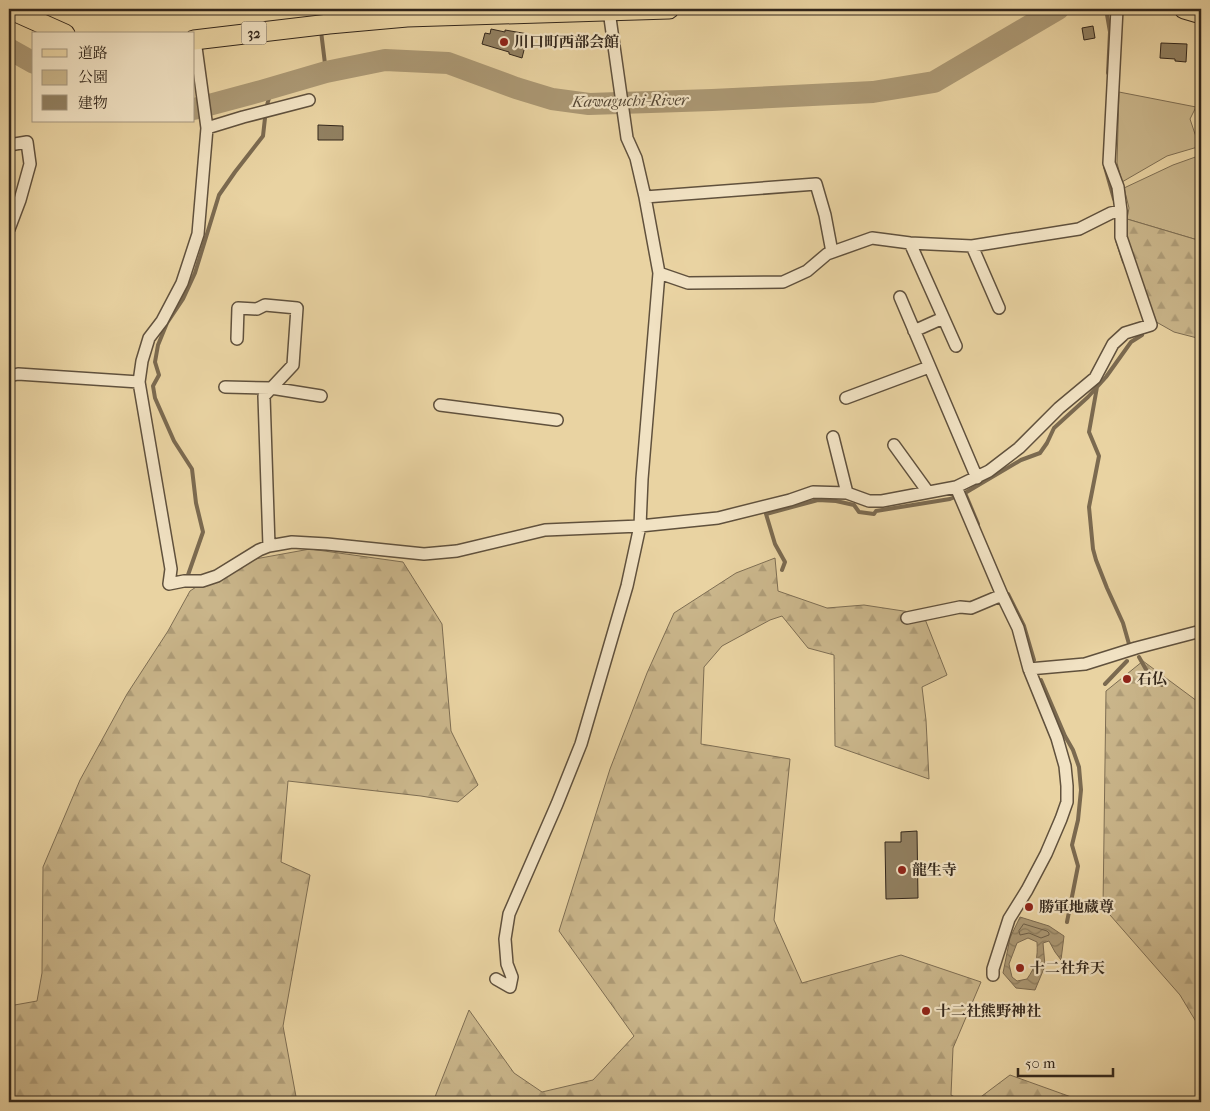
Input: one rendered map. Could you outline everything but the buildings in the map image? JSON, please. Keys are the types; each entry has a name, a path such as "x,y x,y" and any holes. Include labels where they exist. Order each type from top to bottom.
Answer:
{"main road":[{"path":"9,9 61,32"},
{"name":"32","path":"195,40 324,19 669,9"},
{"path":"1184,9 1201,14"}],"street":[{"path":"195,46 207,124 198,234 182,283 162,321 149,338 142,361 139,382 171,569 170,584 184,581 202,582 217,576 259,550 269,546 292,542 424,554 457,551 545,530 640,526 718,518 790,500 813,492 847,493 882,502 956,488 989,471 1019,448 1059,408 1094,378 1113,344 1124,333 1151,325 1121,237 1121,211 1118,187 1109,163 1117,9"},
{"path":"496,979 510,988 512,977 507,964 505,939 509,914 581,744 627,586 640,526 642,479 659,273 636,158 627,138 609,11"},
{"path":"207,124 309,100"},
{"path":"9,145 27,142 30,164 20,200 9,229"},
{"path":"645,197 816,184 825,215 832,252"},
{"path":"659,273 688,283 783,282 807,271 827,254 872,238 910,243 972,246 1079,229 1121,211"},
{"path":"910,243 956,346"},
{"path":"972,246 999,308"},
{"path":"900,297 976,478"},
{"path":"237,339 238,308 257,309 265,305 297,308 293,365 264,396 269,546"},
{"path":"914,331 943,318"},
{"path":"846,398 929,367"},
{"path":"9,376 18,374 139,382"},
{"path":"225,387 271,388 321,396"},
{"path":"440,405 557,420"},
{"path":"833,437 847,493"},
{"path":"894,445 928,492"},
{"path":"956,488 1018,628 1029,669 1065,766 1067,786 1067,802 1046,854 1009,919 993,969 993,975"},
{"path":"907,618 960,607 971,608 1002,595"},
{"path":"1029,669 1085,664 1201,631"}],"green space":[{"path":"1119,92 1196,107 1190,119 1201,146 1167,156 1122,182 1117,163"},
{"path":"1201,155 1201,241 1127,219 1129,208 1124,188 1173,165"},
{"path":"1127,219 1201,241 1201,339 1174,332 1151,319 1122,235"},
{"path":"310,549 403,562 442,624 451,731 478,785 458,802 288,781 281,862 310,875 283,1026 297,1102 9,1102 9,1006 37,1001 42,973 43,867 80,780 127,694 168,631 190,591 233,563"},
{"path":"775,558 778,591 827,608 864,605 923,614 947,675 922,687 929,779 835,746 834,655 808,648 782,616 770,620 722,646 704,667 701,744 790,759 774,920 802,983 901,955 981,982 953,1048 951,1095 964,1102 433,1102 469,1010 514,1073 542,1092 593,1080 634,1036 559,931 610,769 647,673 674,613 736,573"},
{"path":"1143,661 1201,704 1201,1030 1180,995 1103,907 1106,691"},
{"path":"1010,1075 1074,1098 1078,1102 974,1102"}],"water":[{"path":"1020,917 1049,926 1064,936 1061,960 1049,941 1043,943 1045,966 1035,990 1016,988 1003,973 1010,938","holes":["1028,938 1037,942 1037,957 1032,970 1027,979 1017,981 1012,977 1009,964 1017,943"]}],"waterway":[{"path":"320,9 321,19"},
{"name":"Kawaguchi-River","path":"195,109 326,72 385,60 448,63 552,99 589,104 873,92 934,82 1058,9"},
{"path":"1106,9 1110,32 1108,73"},
{"path":"321,31 326,72"},
{"name":"Kawaguchi-River","path":"9,49 32,62"},
{"path":"267,105 272,88"},
{"path":"188,575 203,532 196,503 192,469 174,441 155,398 153,386 159,375 155,362 158,345 167,323 183,299 195,273 219,195 263,136 265,118"},
{"path":"1105,167 1114,199"},
{"path":"1117,240 1124,262"},
{"path":"782,570 785,562 775,544 766,514 818,500 854,505 859,512 874,514 876,511 950,499 965,493 1021,460 1040,453 1054,428 1088,397 1106,377 1131,342 1142,335"},
{"path":"1097,387 1089,432 1099,456 1089,507 1093,549 1107,588 1123,623 1129,644"},
{"path":"965,493 978,524"},
{"path":"1008,594 1024,626 1034,660"},
{"path":"1139,657 1148,673 1162,685"},
{"path":"1105,684 1127,661"},
{"path":"1041,680 1079,767 1081,790 1078,820 1072,845 1078,866 1067,922"}],"place":[{"name":"川口町西部会館","path":"504,42"},
{"name":"石仏","path":"1127,679"},
{"name":"龍生寺","path":"902,870"},
{"name":"勝軍地蔵尊","path":"1029,907"},
{"name":"十二社弁天","path":"1020,968"},
{"name":"十二社熊野神社","path":"926,1011"}]}
